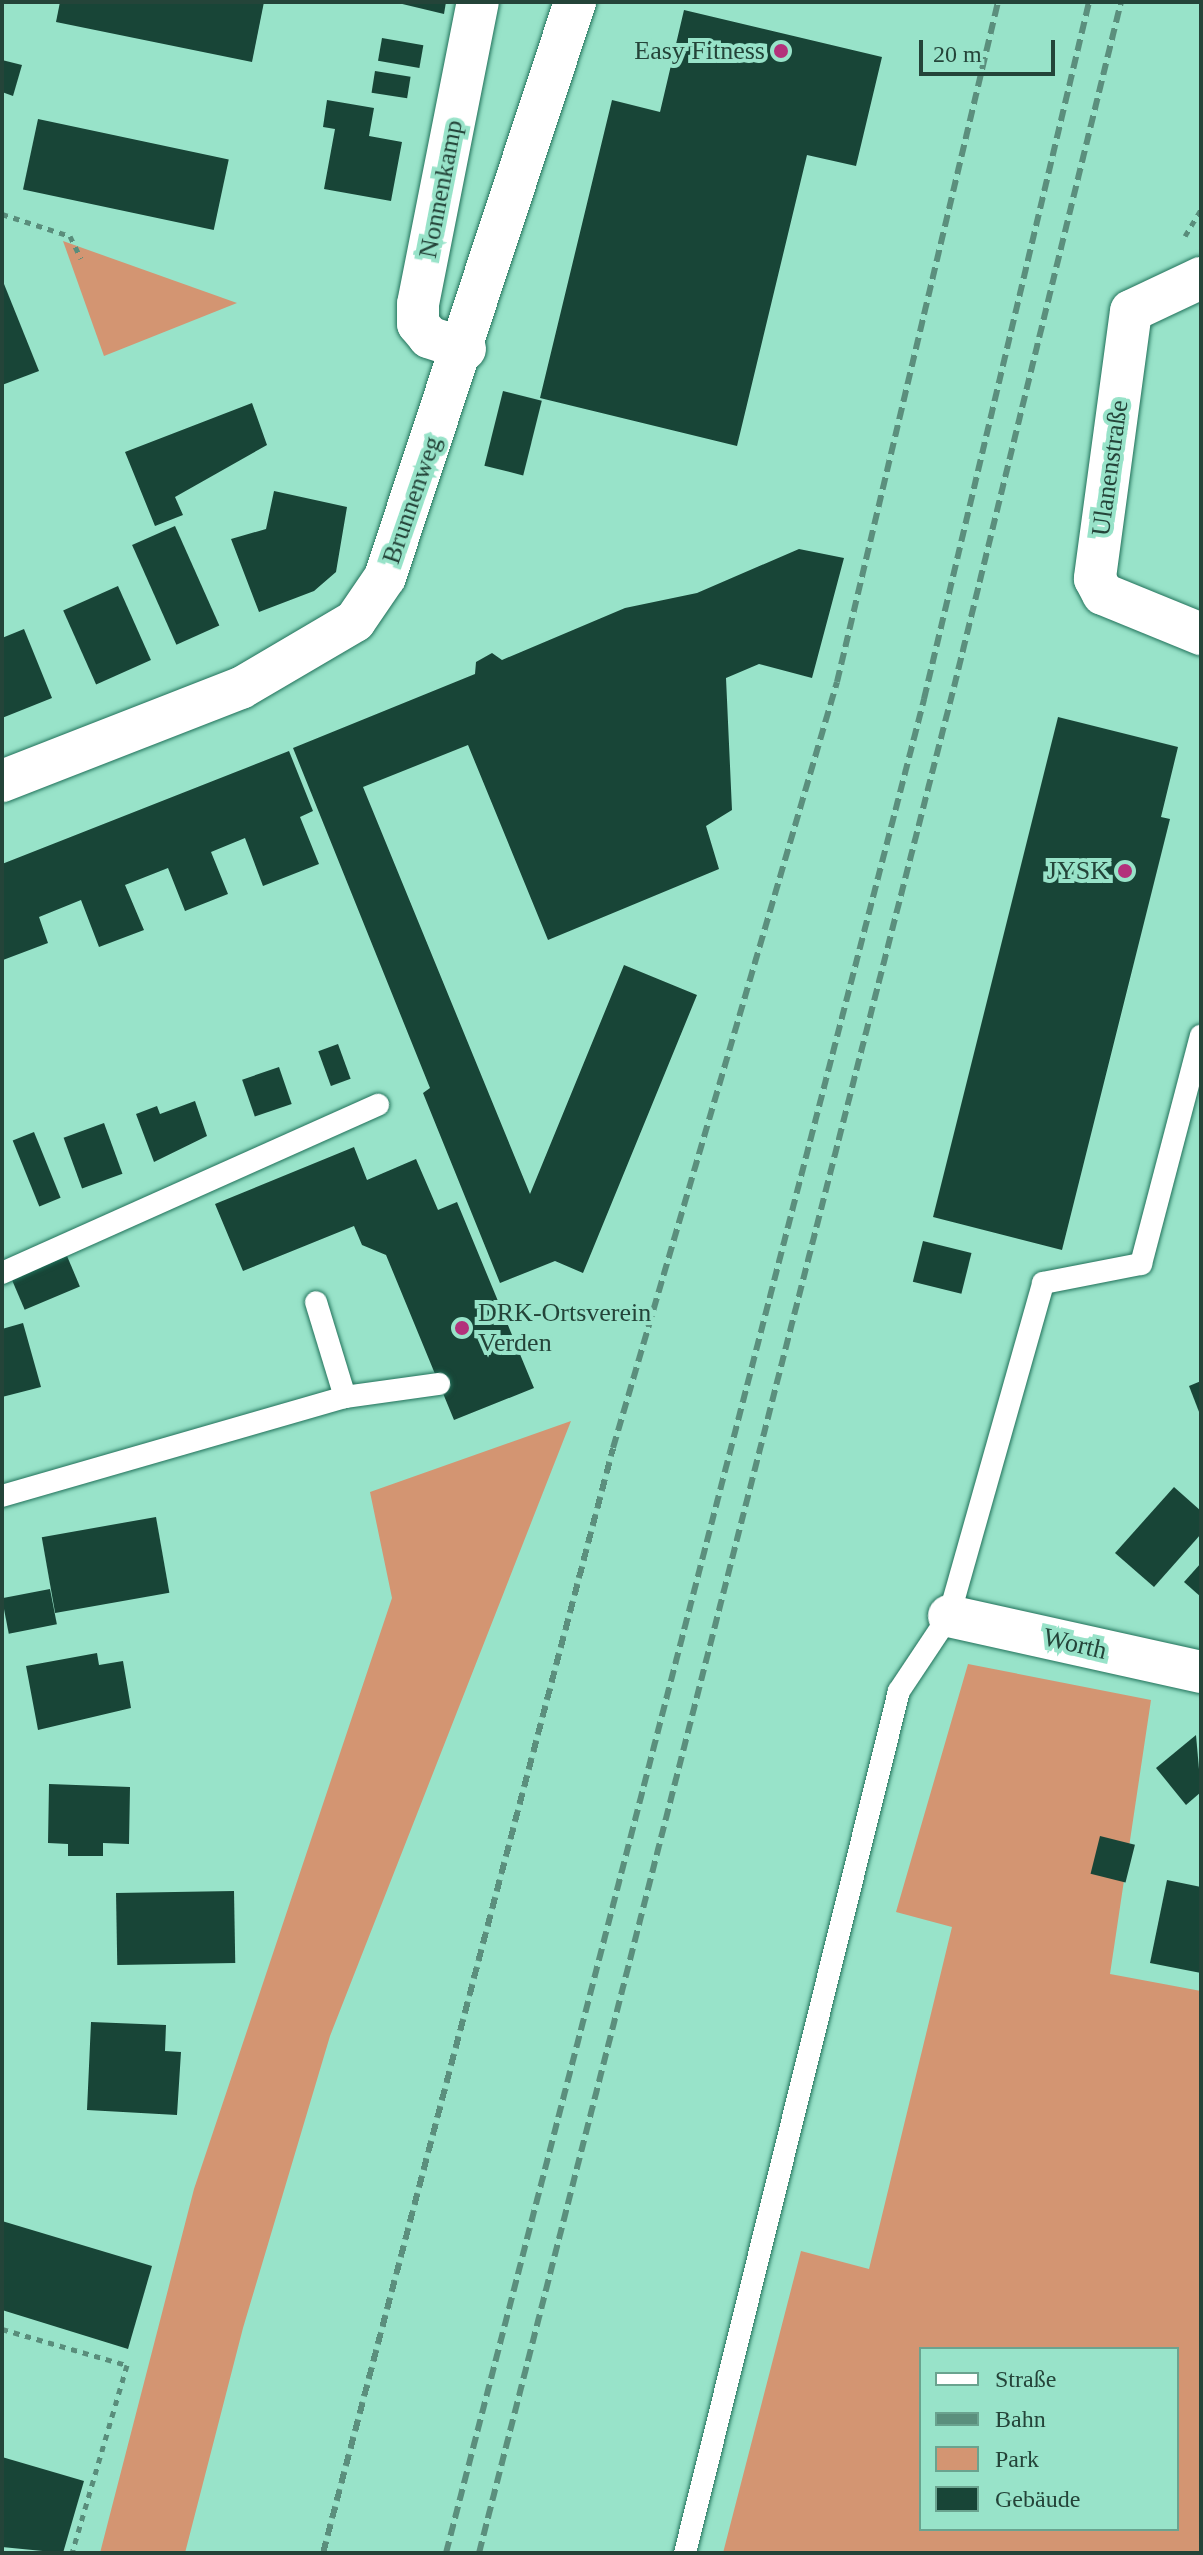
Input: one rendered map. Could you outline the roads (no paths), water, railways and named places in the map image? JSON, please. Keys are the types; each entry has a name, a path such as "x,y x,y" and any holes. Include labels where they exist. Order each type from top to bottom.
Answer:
{"street":[{"name":"Nonnenkamp","path":"465,349 429,337 418,324 418,304 478,2"},
{"name":"Brunnenweg","path":"2,781 241,688 355,621 385,577 465,349 575,2"},
{"name":"Ulanenstraße","path":"1201,278 1131,311 1095,579 1103,594 1201,634"},
{"name":"Worth","path":"949,1616 1201,1672"}],"lane":[{"path":"685,2553 899,1691 949,1616 1043,1283 1141,1264 1201,1036"},
{"path":"2,1273 378,1105"},
{"path":"316,1302 345,1397"},
{"path":"2,1496 345,1397 439,1384"}],"railway":[{"path":"323,2553 613,1448 837,682 998,2"},
{"path":"446,2553 924,699 1089,2"},
{"path":"479,2553 954,687 1121,2"}],"place":[{"name":"Easy Fitness","path":"781,51"},
{"name":"JYSK","path":"1125,871"},
{"name":"DRK-Ortsverein Verden","path":"462,1328"}]}
